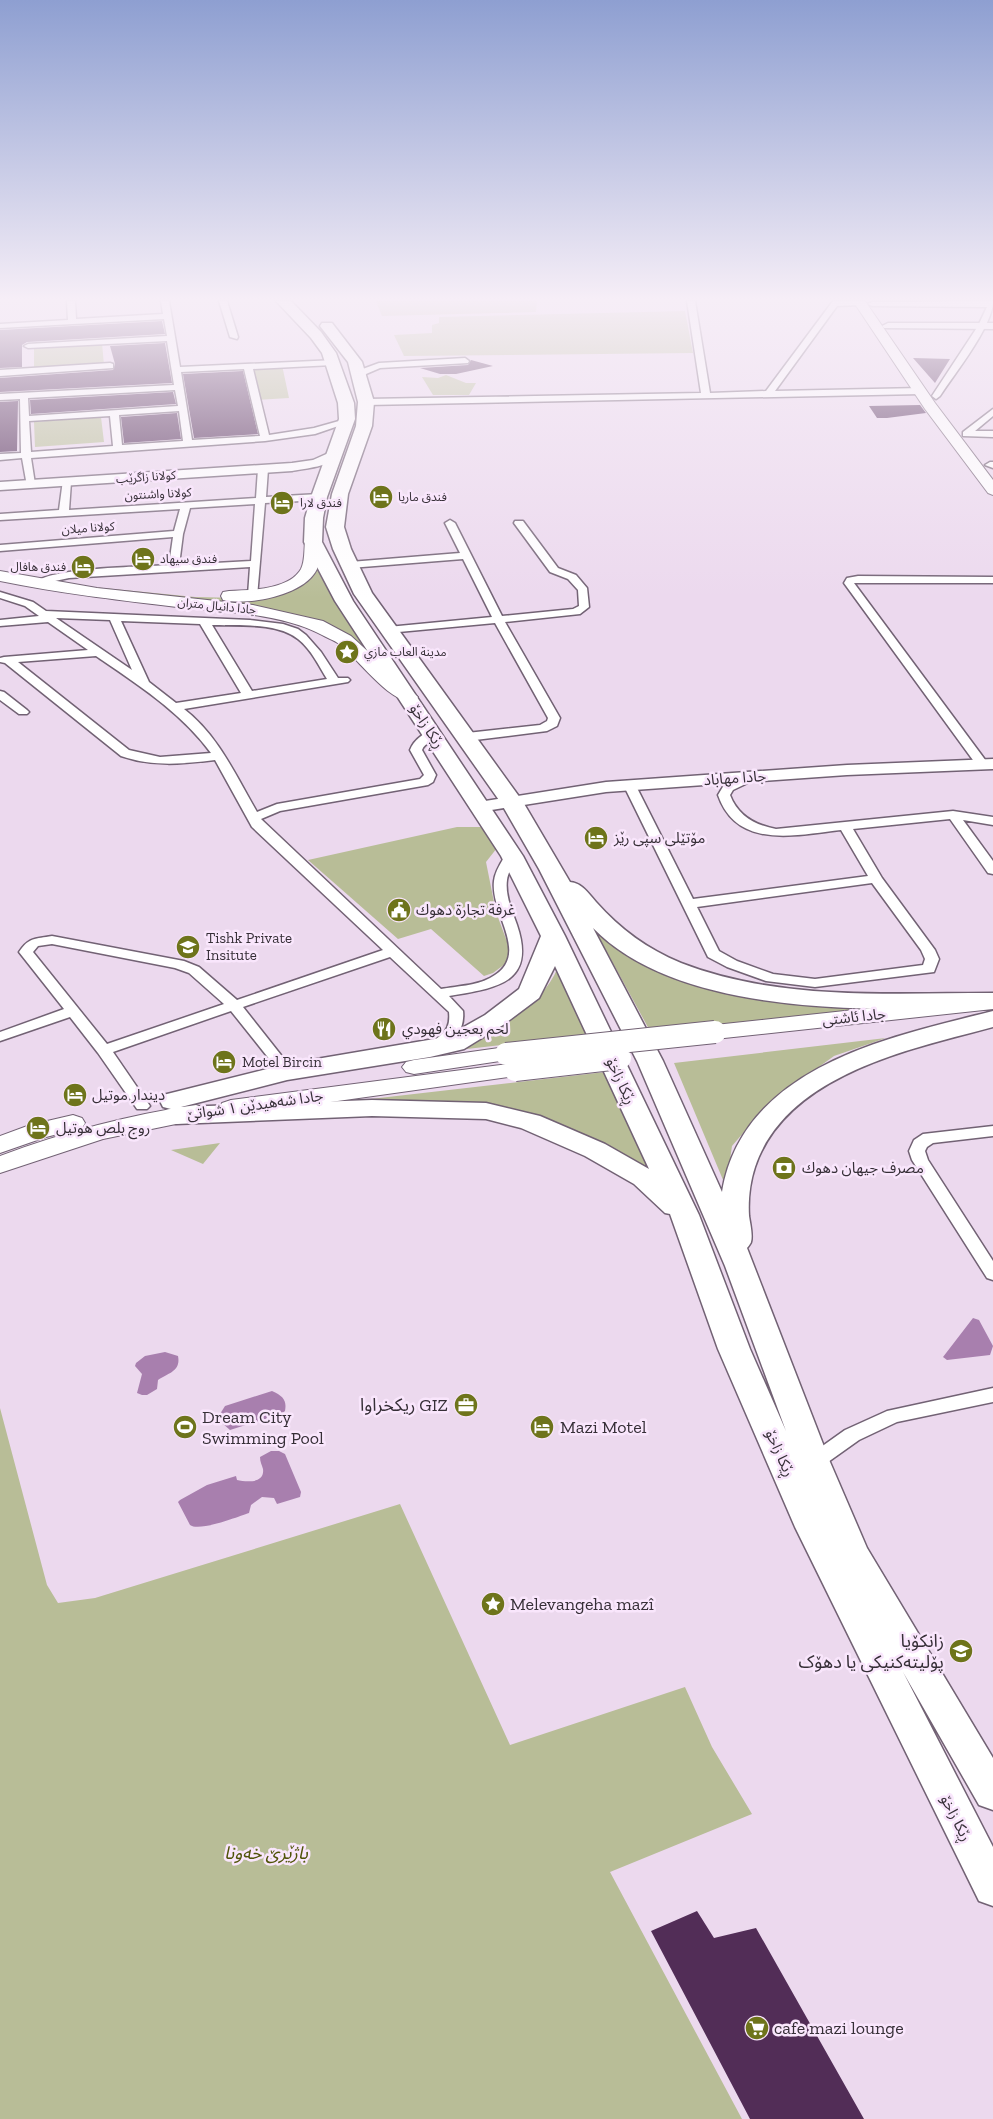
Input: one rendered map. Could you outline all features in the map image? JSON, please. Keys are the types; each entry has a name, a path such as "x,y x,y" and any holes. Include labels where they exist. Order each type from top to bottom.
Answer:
{"highway":[{"path":"313,542 314,518 318,497 346,422 345,400"},
{"name":"ڕێکا زاخۆ","path":"366,402 364,426 340,494 335,527 363,594 508,796 551,869 650,1061 740,1266 814,1462 852,1552 993,1792"},
{"name":"ڕێکا زاخۆ","path":"313,542 344,601 512,856 553,936 685,1215 734,1349 812,1527 993,1888"},
{"path":"551,869 585,905 629,946 693,975 766,993 813,998 871,1001 993,1002"},
{"path":"175,1108 242,1082 288,1072 430,1050 455,1043 471,1035 530,993 553,936"},
{"path":"740,1266 733,1215 737,1183 743,1159 751,1142 772,1115 807,1087 860,1057 993,1018"},
{"path":"175,1108 372,1108 486,1111 530,1122 595,1150 644,1178 685,1215"}],"main road":[{"path":"927,400 967,458 993,490"},
{"path":"939,400 992,466"},
{"name":"جادا دانيال متران","path":"0,569 42,582 163,593 220,596 253,595 273,592 296,582 309,569 313,542"},
{"name":"جادا دانيال متران","path":"0,576 107,594 253,610 317,625 345,640 380,674 408,697"},
{"name":"جادا ئاشتی","path":"718,1040 993,1002"},
{"name":"جادا ئاشتی","path":"718,1040 993,1018"},
{"path":"511,1062 718,1040"},
{"name":"جادا شەهیدێن ١ شواتێ","path":"0,1165 48,1146 175,1108 511,1062"},
{"name":"جادا شەهیدێن ١ شواتێ","path":"2,1140 142,1106 175,1108"}],"street":[{"path":"24,400 26,455 30,484"},
{"path":"181,400 188,442"},
{"path":"256,400 265,438"},
{"path":"366,402 469,400"},
{"path":"25,420 183,408"},
{"path":"966,434 993,412"},
{"path":"114,413 118,448"},
{"path":"0,457 188,442 265,438 315,431 346,422"},
{"path":"966,434 993,434"},
{"name":"كولانا زاگرێب","path":"0,486 292,467 316,463 333,456"},
{"name":"كولانا زاگرێب","path":"292,467 315,471 322,474 325,478"},
{"path":"253,595 263,469"},
{"path":"64,512 66,482"},
{"name":"كولانا واشنتون","path":"0,517 318,497"},
{"path":"174,567 178,534 186,505"},
{"path":"388,630 576,612 584,607 583,590 572,577 554,570 519,523"},
{"path":"450,524 498,619 554,721 544,728 467,737"},
{"name":"كولانا ميلان","path":"0,548 178,534"},
{"path":"350,565 466,556"},
{"path":"42,582 174,567 256,564"},
{"path":"987,764 849,584 851,580 858,579 993,580"},
{"path":"0,595 24,602 45,616 144,683 198,729 219,756 253,818 264,831 456,1011 458,1019 456,1028 450,1036 430,1050"},
{"path":"0,623 45,616 114,617 272,625 296,632 310,643 339,680 174,707"},
{"path":"114,617 144,683"},
{"path":"204,621 248,695"},
{"path":"4,660 98,652"},
{"path":"4,660 125,752 139,758 154,761 219,756"},
{"path":"0,694 24,712"},
{"path":"253,818 277,808 424,782 429,779 430,775 417,753 417,746 422,740 433,735"},
{"name":"جادا مهاباد","path":"476,802 508,796 752,776 987,764"},
{"path":"752,776 728,788 724,795 727,806 734,815 749,826 762,831 776,832 953,816 993,821"},
{"path":"630,786 713,954 732,964 771,978 815,983 929,969 932,959 928,950 876,880 845,826"},
{"path":"953,816 993,870"},
{"path":"439,994 486,984 504,976 515,966 518,953 499,887 502,873 512,856"},
{"path":"689,904 876,880"},
{"path":"142,1106 104,1050 26,952 33,943 52,940 179,964 194,970 234,1005 288,1072"},
{"path":"104,1050 394,951"},
{"path":"0,1036 72,1011"},
{"path":"993,1131 930,1138 920,1144 917,1151 920,1160 993,1274"},
{"path":"814,1462 852,1434 892,1416 993,1395"}],"green space":[{"path":"101,417 104,442 35,447 34,422"},
{"path":"315,562 376,661 307,618 280,611 238,604 75,587 83,586 195,597 240,598 285,590"},
{"path":"457,827 481,827 497,848 486,862 496,912 509,947 509,961 493,973 484,976 431,929 398,939 308,860"},
{"path":"597,934 621,949 720,990 764,1000 888,1008 650,1031"},
{"path":"558,967 588,1035 441,1052 492,1029 524,1009 538,997"},
{"path":"886,1038 834,1056 769,1103 732,1146 726,1187 674,1063"},
{"path":"605,1072 656,1176 550,1121 506,1108 463,1101 353,1101"},
{"path":"220,1143 203,1164 171,1150"},
{"name":"باژێرێ خه‌ونا","path":"0,1408 47,1585 58,1603 95,1598 400,1504 510,1745 685,1687 712,1747 752,1814 610,1872 742,2119 0,2119"}],"shaded area":[{"path":"973,1318 979,1320 993,1346 990,1355 947,1360 943,1357"},
{"path":"165,1352 178,1356 176,1368 158,1380 157,1389 147,1395 137,1393 142,1374 135,1366 136,1363 145,1356"},
{"path":"272,1391 285,1401 285,1411 281,1414 230,1430 222,1423 220,1414 225,1406"},
{"path":"271,1451 279,1451 285,1454 301,1492 300,1497 277,1504 274,1498 262,1497 251,1505 249,1513 201,1527 190,1525 178,1502 180,1500 207,1485 236,1476 237,1480 241,1481 258,1480 263,1474 260,1457"}],"building":[{"path":"30,400 175,400 176,404 31,414"},
{"path":"187,400 250,400 258,434 194,438"},
{"path":"18,401 17,451 0,452 0,402"},
{"path":"920,405 926,413 887,418 877,418 869,406"},
{"path":"177,413 181,439 124,443 121,417"},
{"name":"cafe mazi lounge","path":"697,1911 714,1938 756,1928 864,2119 750,2119 651,1931"}],"place":[{"name":"فندق ماريا","path":"381,497"},
{"name":"فندق لارا","path":"282,503"},
{"name":"فندق سيهاد","path":"143,559"},
{"name":"فندق هافال","path":"83,567"},
{"name":"مدينة العاب مازي","path":"347,652"},
{"name":"مۆتێلی سپی رێز","path":"596,838"},
{"name":"غرفة تجارة دهوك","path":"399,910"},
{"name":"Tishk Private Insitute","path":"188,947"},
{"name":"لحم بعجين فهودي","path":"384,1029"},
{"name":"Motel Bircin","path":"224,1062"},
{"name":"ديندار موتيل","path":"75,1095"},
{"name":"روج بلص هوتيل","path":"38,1128"},
{"name":"مصرف جيهان دهوك","path":"784,1168"},
{"name":"ريكخراوا GIZ","path":"466,1405"},
{"name":"Dream City Swimming Pool","path":"185,1427"},
{"name":"Mazi Motel","path":"542,1427"},
{"name":"Melevangeha mazî","path":"493,1604"},
{"name":"زانکۆیا پۆلیتەکنیکی یا دهۆک","path":"961,1651"},
{"name":"cafe mazi lounge","path":"757,2028"}]}
